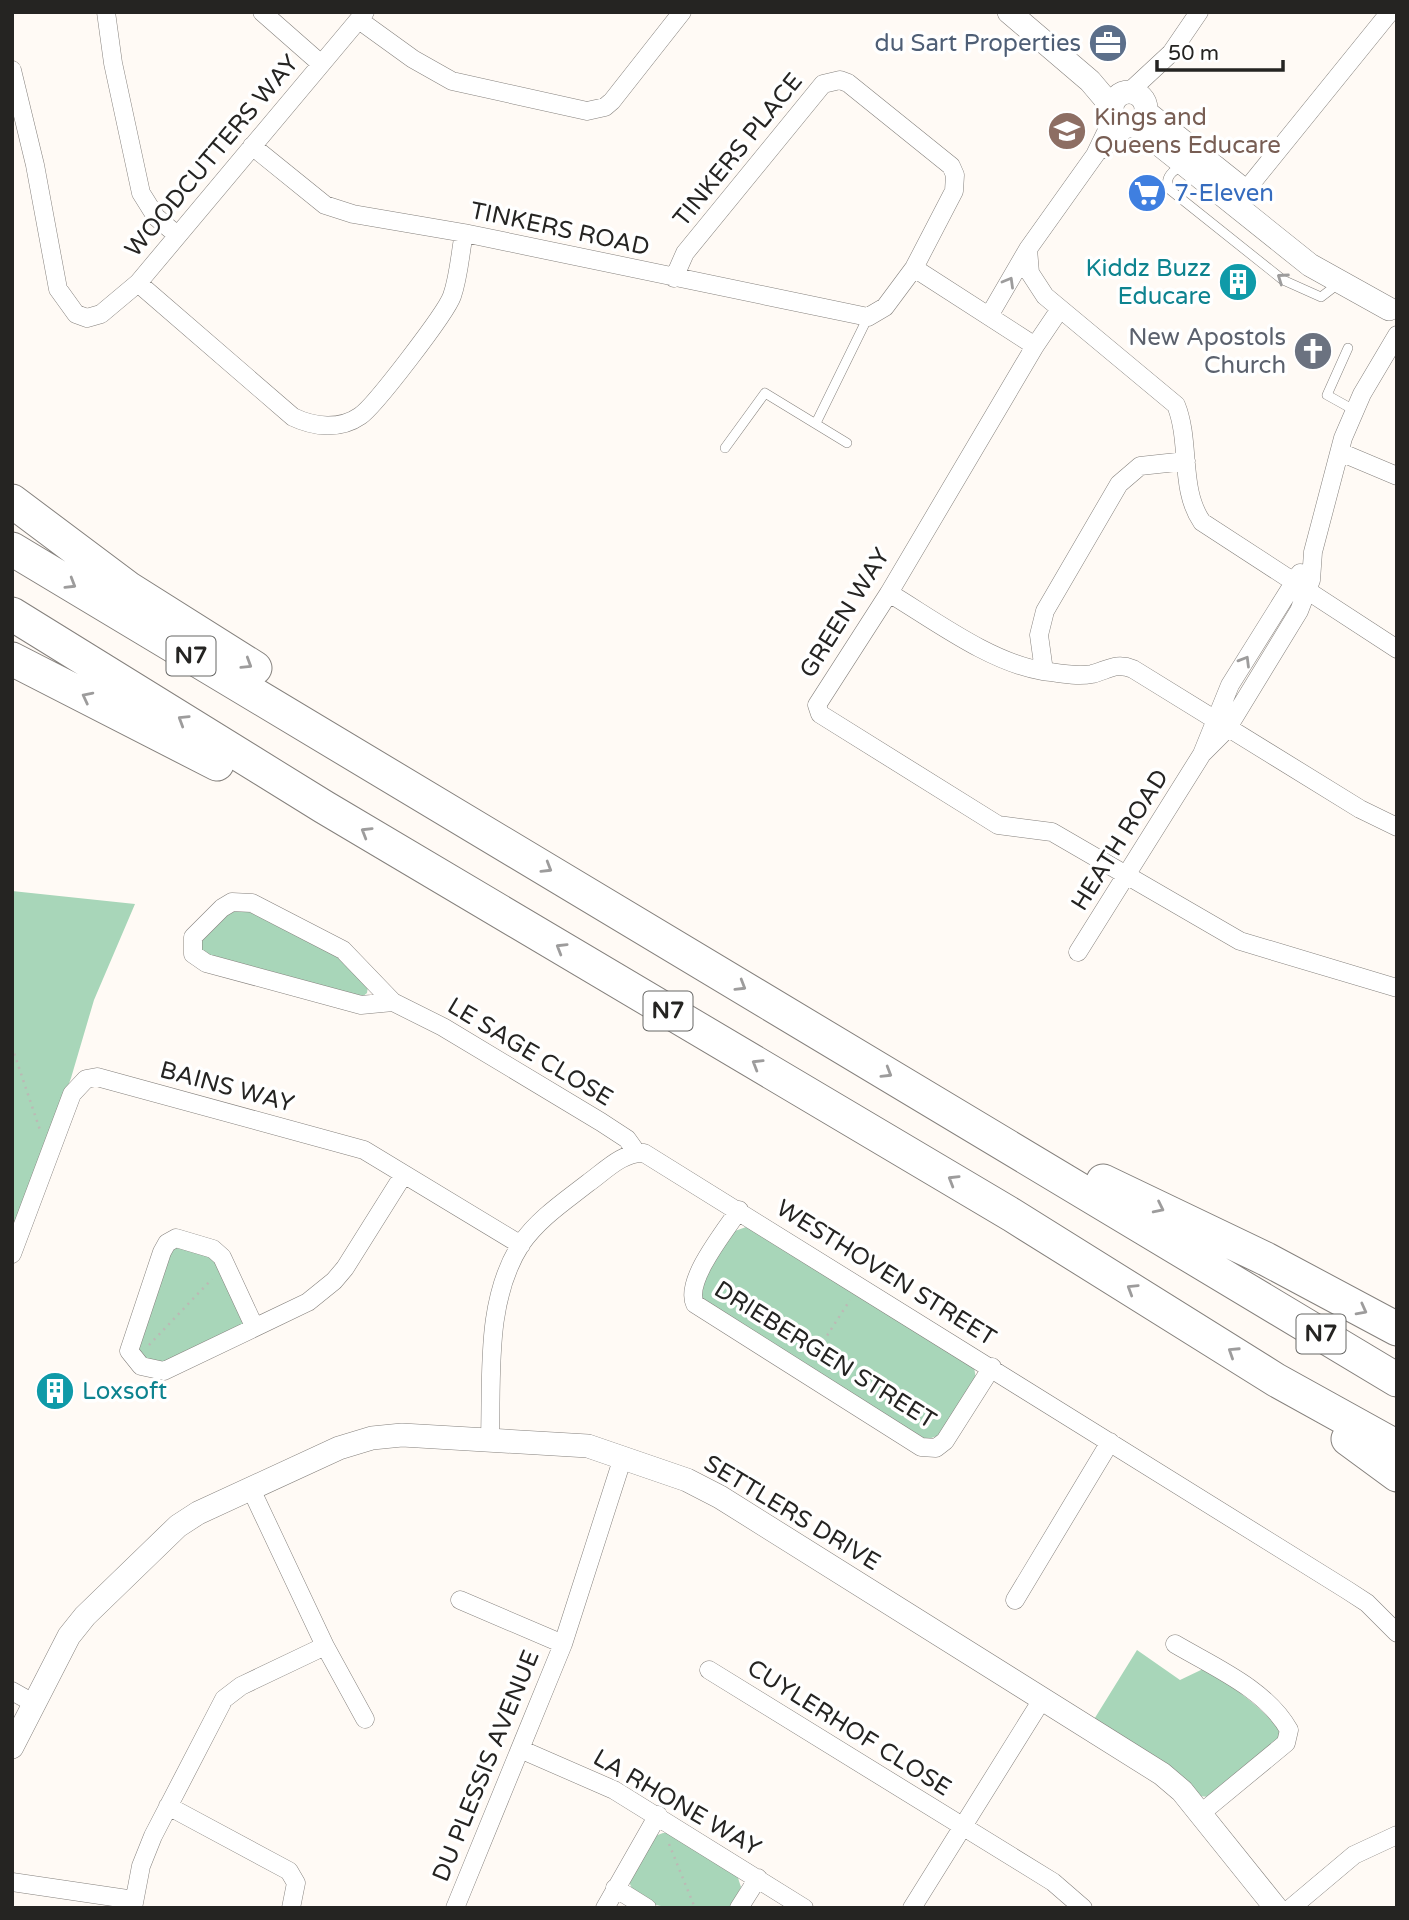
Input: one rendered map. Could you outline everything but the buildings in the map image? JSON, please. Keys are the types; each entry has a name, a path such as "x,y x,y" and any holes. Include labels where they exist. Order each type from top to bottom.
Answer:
{"highway":[{"path":"12,501 128,588 473,807 484,818 488,833"},
{"name":"N7","path":"12,549 1397,1380"},
{"name":"N7","path":"12,614 324,807 1012,1215 1276,1380 1397,1447"},
{"path":"12,659 291,803 308,809 324,807"},
{"path":"921,1094 1266,1259 1397,1329"},
{"path":"1276,1380 1324,1422 1397,1475"}],"street":[{"path":"106,12 113,63 141,193 156,217 177,235"},
{"path":"262,12 320,63"},
{"path":"362,16 413,59 452,81 587,111 605,107 612,101 682,12"},
{"path":"1009,12 1090,81 1240,197 1285,228 1343,277 1394,312"},
{"path":"989,316 1028,249 1199,12"},
{"path":"1240,197 1392,15"},
{"name":"WOODCUTTERS WAY","path":"12,70 35,165 58,289 76,314 87,318 101,314 138,283 362,16"},
{"name":"TINKERS PLACE","path":"674,278 685,253 816,89 823,83 840,80 848,83 951,166 955,175 951,199 914,268 872,315"},
{"name":"TINKERS ROAD","path":"252,146 331,208 674,278 872,315"},
{"path":"138,283 293,417 307,424 327,426 344,423 364,413 438,320 451,299 464,233"},
{"path":"1028,249 1030,273 1036,286 1176,405 1184,431 1191,499 1202,522 1397,649"},
{"path":"914,268 1035,346"},
{"name":"GREEN WAY","path":"1060,309 1035,346 889,593 819,700 820,714 998,825 1052,832 1128,877"},
{"name":"HEATH ROAD","path":"1078,952 1128,877 1220,725 1230,685 1301,587 1339,452 1354,410 1378,363 1394,312"},
{"path":"1339,452 1397,476"},
{"path":"1044,671 1039,635 1045,611 1119,484 1140,466 1186,461"},
{"path":"889,593 1001,658 1044,671 1092,674 1111,666 1124,665 1360,809 1397,827"},
{"path":"1128,877 1247,944 1397,988"},
{"name":"LE SAGE CLOSE","path":"393,1002 361,1005 206,963 193,954 192,937 232,902 251,903 343,950 393,1002 443,1027 601,1122 627,1139 637,1153"},
{"name":"BAINS WAY","path":"12,1255 79,1084 86,1079 97,1077 352,1146 521,1244"},
{"path":"490,1438 496,1307 504,1277 521,1244 563,1201 623,1157 637,1153"},
{"name":"WESTHOVEN STREET","path":"637,1153 650,1155 1347,1590 1375,1610 1397,1633"},
{"path":"254,1326 226,1264 213,1249 180,1238 167,1243 130,1345 135,1361 148,1370 164,1370 307,1302 334,1281 404,1174"},
{"name":"DRIEBERGEN STREET","path":"739,1210 697,1276 692,1291 693,1300 699,1309 803,1374 928,1450 945,1441 992,1367"},
{"name":"SETTLERS DRIVE","path":"12,1747 69,1636 85,1616 178,1527 198,1513 339,1448 372,1438 402,1435 490,1438 588,1446 710,1491 1162,1774 1200,1814 1276,1908"},
{"path":"1015,1600 1110,1442"},
{"name":"DU PLESSIS AVENUE","path":"455,1908 563,1644 623,1457"},
{"path":"251,1489 325,1646 365,1719"},
{"name":"DU PLESSIS AVENUE","path":"460,1600 563,1644"},
{"path":"1175,1644 1246,1686 1271,1708 1289,1730 1286,1743 1200,1814"},
{"path":"12,1882 134,1904 145,1856 224,1699 241,1686 325,1646"},
{"name":"CUYLERHOF CLOSE","path":"709,1670 1054,1882 1083,1908"},
{"path":"12,1692 35,1704"},
{"path":"912,1908 1043,1698"},
{"name":"LA RHONE WAY","path":"520,1749 614,1790 804,1908"},
{"path":"168,1806 289,1871 296,1883 291,1908"},
{"path":"605,1908 658,1815"},
{"path":"1290,1908 1354,1855 1397,1835"},
{"path":"738,1908 758,1878"},
{"path":"615,1888 647,1908"}],"lane":[{"path":"1198,164 1171,174 1167,180 1169,189 1283,280 1321,298 1343,277"},
{"path":"816,422 872,315"},
{"path":"1348,348 1327,395 1354,410"},
{"path":"725,448 762,393 768,393 847,443"}],"path":[{"path":"12,1047 51,1152"},
{"path":"135,1361 226,1264"},
{"path":"803,1374 859,1285"},
{"path":"658,1815 695,1908"}],"green space":[{"path":"12,891 135,904 94,1000 71,1078 12,1236"},
{"path":"245,907 335,952 368,986 367,993 361,998 212,959 202,952 200,942 228,911"},
{"path":"749,1226 974,1367 976,1379 942,1434 926,1440 702,1299 701,1282 732,1232"},
{"path":"176,1247 214,1257 244,1323 163,1364 139,1357 137,1339 169,1252"},
{"path":"1137,1650 1180,1680 1203,1669 1225,1682 1272,1721 1280,1730 1279,1739 1210,1797 1198,1796 1093,1721"},
{"path":"669,1833 737,1875 741,1887 730,1908 672,1908 644,1900 634,1892 629,1880 655,1836"}],"place":[{"name":"du Sart Properties","path":"1108,43"},
{"name":"Kings and Queens Educare","path":"1067,131"},
{"name":"7-Eleven","path":"1147,193"},
{"name":"Kiddz Buzz Educare","path":"1238,282"},
{"name":"New Apostols Church","path":"1313,351"},
{"name":"Loxsoft","path":"55,1391"}]}
